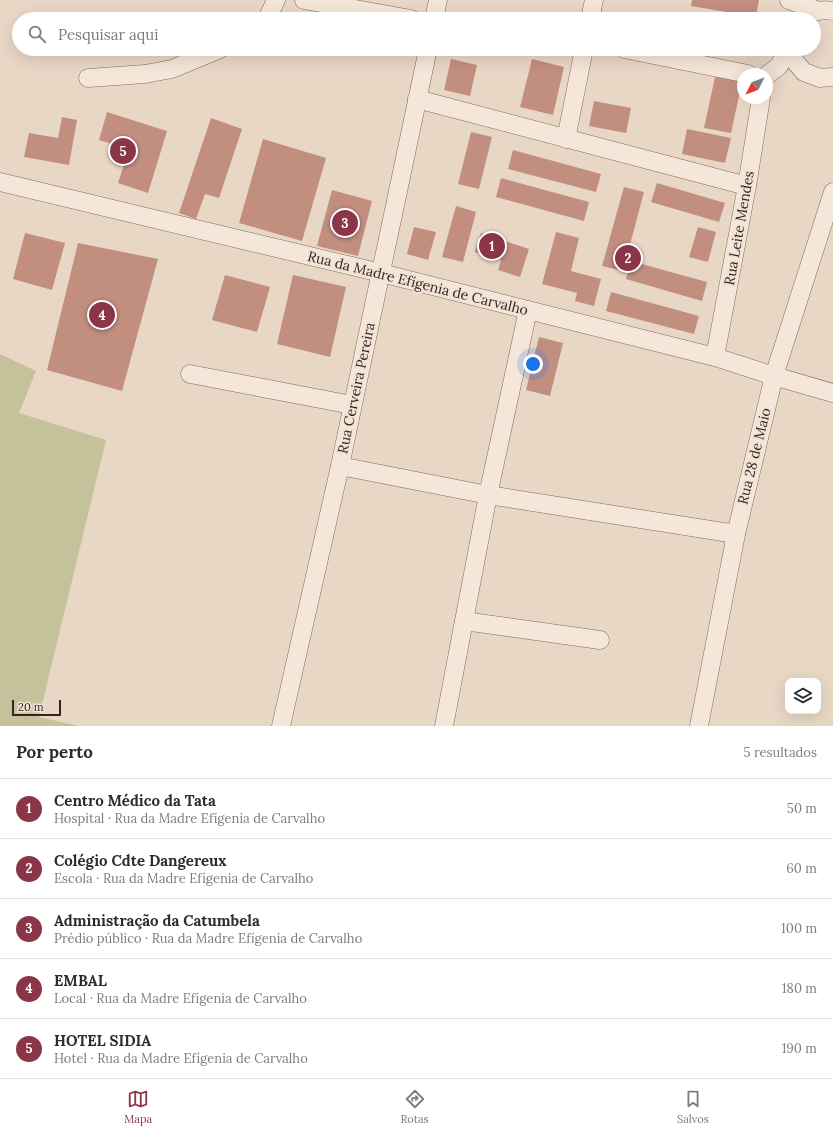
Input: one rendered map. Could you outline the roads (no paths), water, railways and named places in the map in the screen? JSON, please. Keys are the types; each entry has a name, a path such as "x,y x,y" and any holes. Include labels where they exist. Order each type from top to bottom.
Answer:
{"street":[{"path":"270,12 276,0"},
{"path":"304,0 372,12"},
{"path":"435,12 438,0"},
{"path":"591,12 594,0"},
{"path":"788,0 813,12"},
{"path":"788,0 789,12"},
{"path":"88,78 145,74 172,69 203,56"},
{"name":"Rua Cerveira Pereira","path":"281,726 340,466 426,56"},
{"path":"566,139 583,56"},
{"path":"659,56 737,72"},
{"path":"782,56 773,70 804,72 820,78 831,78"},
{"path":"792,56 793,59 804,72"},
{"path":"417,99 747,186"},
{"name":"Rua Leite Mendes","path":"715,357 747,186 759,104"},
{"name":"Rua da Madre Efígenia de Carvalho","path":"0,182 381,273 715,357 833,394"},
{"name":"Rua 28 de Maio","path":"699,726 736,534 774,376 833,192"},
{"path":"444,726 488,495 528,310"},
{"path":"190,374 352,405"},
{"path":"340,466 488,495 736,534"},
{"path":"464,621 600,640"}],"place":[{"name":"HOTEL SIDIA","path":"123,151"},
{"name":"Administração da Catumbela","path":"345,223"},
{"name":"Centro Médico da Tata","path":"492,246"},
{"name":"Colégio Cdte Dangereux","path":"628,258"},
{"name":"EMBAL","path":"102,315"}]}
